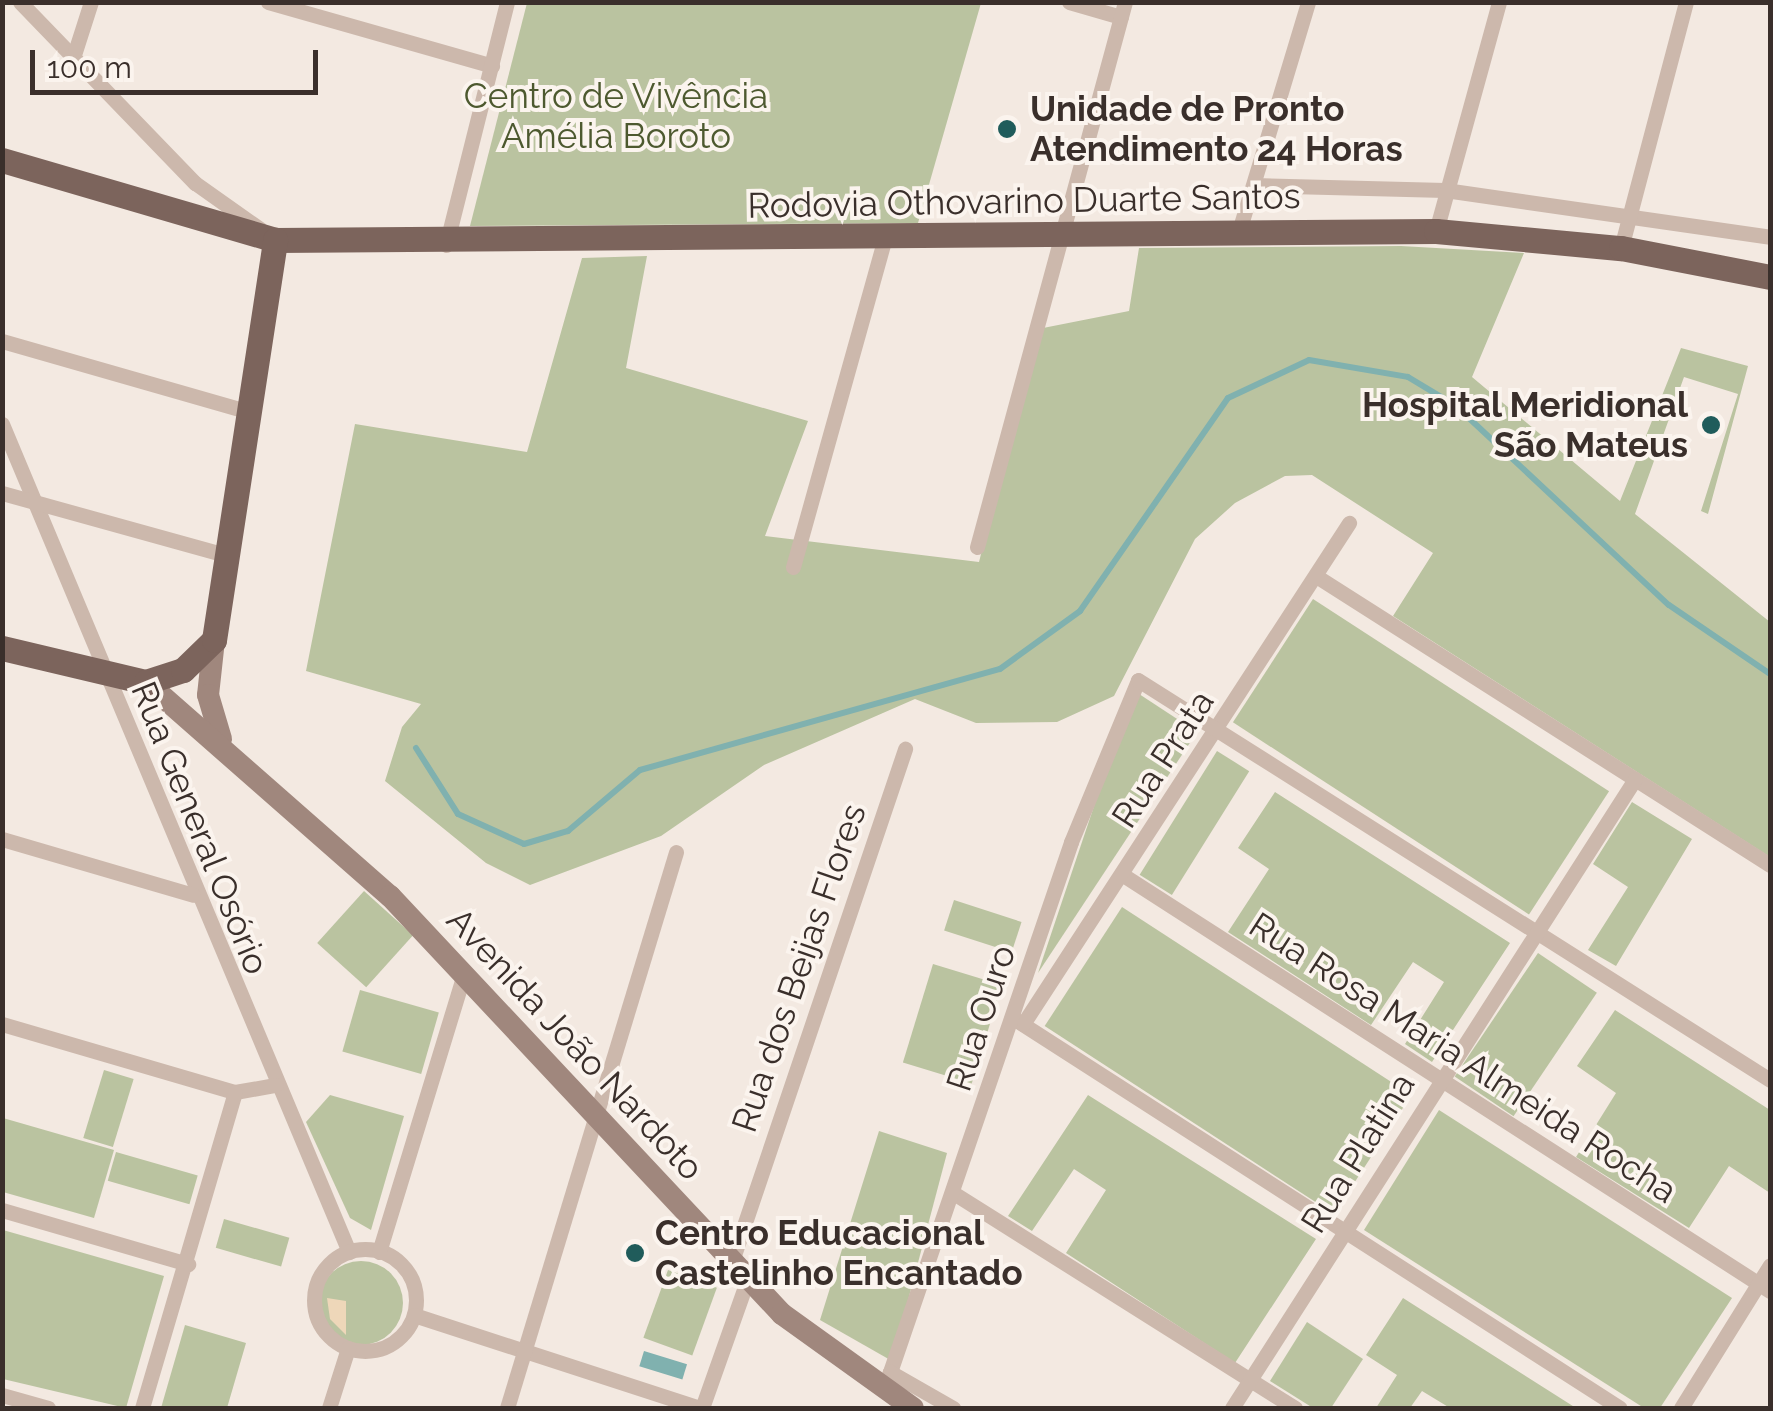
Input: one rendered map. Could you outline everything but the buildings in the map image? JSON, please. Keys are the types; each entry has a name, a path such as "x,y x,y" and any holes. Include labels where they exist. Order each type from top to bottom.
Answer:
{"main road":[{"name":"Rodovia Othovarino Duarte Santos","path":"2,160 276,240 446,244 1060,232 1436,231 1621,248 1770,277"},
{"path":"2,648 105,677 146,682 183,670 214,640 246,410 276,240"}],"street":[{"path":"20,2 195,183 276,240"},
{"path":"73,58 91,2"},
{"path":"268,2 492,66"},
{"path":"446,244 507,2"},
{"path":"977,547 1123,10 1069,2"},
{"path":"1240,231 1308,2"},
{"path":"1436,231 1499,2"},
{"path":"1621,248 1686,2"},
{"path":"183,212 195,183"},
{"path":"1254,184 1445,190 1631,211 1770,237"},
{"path":"794,567 885,238"},
{"path":"2,341 246,410"},
{"name":"Rua General Osório","path":"2,424 193,895 349,1252"},
{"path":"2,493 226,554"},
{"name":"Rua Prata","path":"1018,1021 1123,875 1349,523"},
{"path":"1316,576 1770,865"},
{"path":"214,640 208,695 221,739"},
{"name":"Rua Ouro","path":"886,1380 1018,1021 1132,684 1151,681 1220,726"},
{"name":"Avenida João Nardoto","path":"146,682 221,739 390,896 739,1272 886,1380 913,1408"},
{"path":"1220,726 1770,1080"},
{"name":"Rua dos Beijas Flores","path":"701,1408 739,1272 904,749"},
{"name":"Rua Platina","path":"1232,1408 1634,779"},
{"path":"2,839 193,895"},
{"path":"506,1408 676,852"},
{"name":"Rua Rosa Maria Almeida Rocha","path":"1123,875 1765,1287"},
{"path":"380,1252 463,978"},
{"path":"1018,1021 1620,1408"},
{"path":"2,1024 235,1092 275,1085"},
{"path":"142,1408 188,1264 235,1092"},
{"path":"955,1194 1295,1408"},
{"path":"2,1210 188,1264"},
{"path":"349,1252 380,1252 410,1276 414,1315 394,1342 348,1348 322,1328 314,1296 328,1265 349,1252"},
{"path":"1680,1408 1765,1287 1770,1265"},
{"path":"414,1315 701,1408"},
{"path":"329,1408 348,1348"},
{"name":"Avenida João Nardoto","path":"886,1380 953,1408"},
{"path":"2,1395 48,1408"}],"green space":[{"name":"Centro de Vivência Amélia Boroto","path":"527,3 981,3 918,223 470,226"},
{"path":"1401,246 1524,253 1472,377 1620,501 1681,348 1748,366 1708,514 1701,511 1738,394 1684,377 1635,514 1770,622 1770,857 1393,616 1433,553 1312,475 1285,476 1235,503 1195,539 1114,696 1057,722 976,723 915,699 764,765 661,836 530,885 486,863 385,781 402,727 421,704 306,671 355,424 527,452 582,258 647,256 626,368 808,421 765,536 979,562 1038,329 1129,311 1139,248"},
{"path":"1313,599 1609,791 1529,915 1233,722"},
{"path":"1133,690 1197,732 1038,973"},
{"path":"1217,751 1249,771 1172,895 1140,875"},
{"path":"1275,792 1510,943 1432,1062 1405,1044 1444,982 1413,962 1371,1025 1228,932 1269,869 1238,848"},
{"path":"1632,802 1692,839 1616,966 1588,950 1628,887 1593,864"},
{"path":"364,891 413,935 366,987 317,943"},
{"path":"954,900 1022,922 1012,952 944,930"},
{"path":"1122,907 1411,1095 1334,1214 1045,1026"},
{"path":"1538,953 1597,993 1514,1116 1455,1077"},
{"path":"933,964 1002,985 972,1084 903,1062"},
{"path":"360,990 439,1013 421,1074 342,1052"},
{"path":"1615,1010 1770,1110 1770,1193 1729,1166 1689,1228 1576,1157 1616,1093 1577,1066"},
{"path":"104,1070 134,1079 113,1147 83,1138"},
{"path":"330,1095 404,1116 371,1230 350,1218 306,1122"},
{"path":"1088,1095 1316,1239 1235,1363 1066,1253 1106,1190 1074,1169 1032,1231 1008,1216"},
{"path":"1439,1110 1732,1298 1660,1408 1644,1408 1364,1230"},
{"path":"3,1118 114,1150 94,1218 3,1192"},
{"path":"879,1131 947,1153 892,1361 820,1320"},
{"path":"116,1152 198,1175 189,1204 108,1181"},
{"path":"224,1219 289,1238 281,1267 216,1248"},
{"path":"3,1230 164,1276 126,1408 3,1379"},
{"path":"353,1261 369,1261 385,1268 396,1279 403,1303 400,1319 391,1333 369,1345 353,1345 337,1338 326,1327 319,1311 319,1295 326,1279 337,1268"},
{"path":"668,1270 717,1288 692,1355 643,1338"},
{"path":"1403,1298 1576,1408 1450,1408 1422,1391 1410,1408 1376,1408 1397,1375 1366,1355"},
{"path":"1307,1322 1363,1359 1331,1408 1313,1408 1270,1381"},
{"path":"185,1325 246,1343 227,1408 161,1408"}],"sand":[{"path":"327,1298 346,1301 346,1335 330,1319"}],"water":[{"path":"644,1351 687,1364 682,1379 639,1366"}],"waterway":[{"path":"416,748 458,814 524,844 568,831 640,770 1000,669 1080,611 1228,398 1309,360 1408,377 1456,406 1669,605 1770,674"}],"place":[{"name":"Unidade de Pronto Atendimento 24 Horas","path":"1007,129"},
{"name":"Hospital Meridional São Mateus","path":"1711,425"},
{"name":"Centro Educacional Castelinho Encantado","path":"635,1253"}]}
